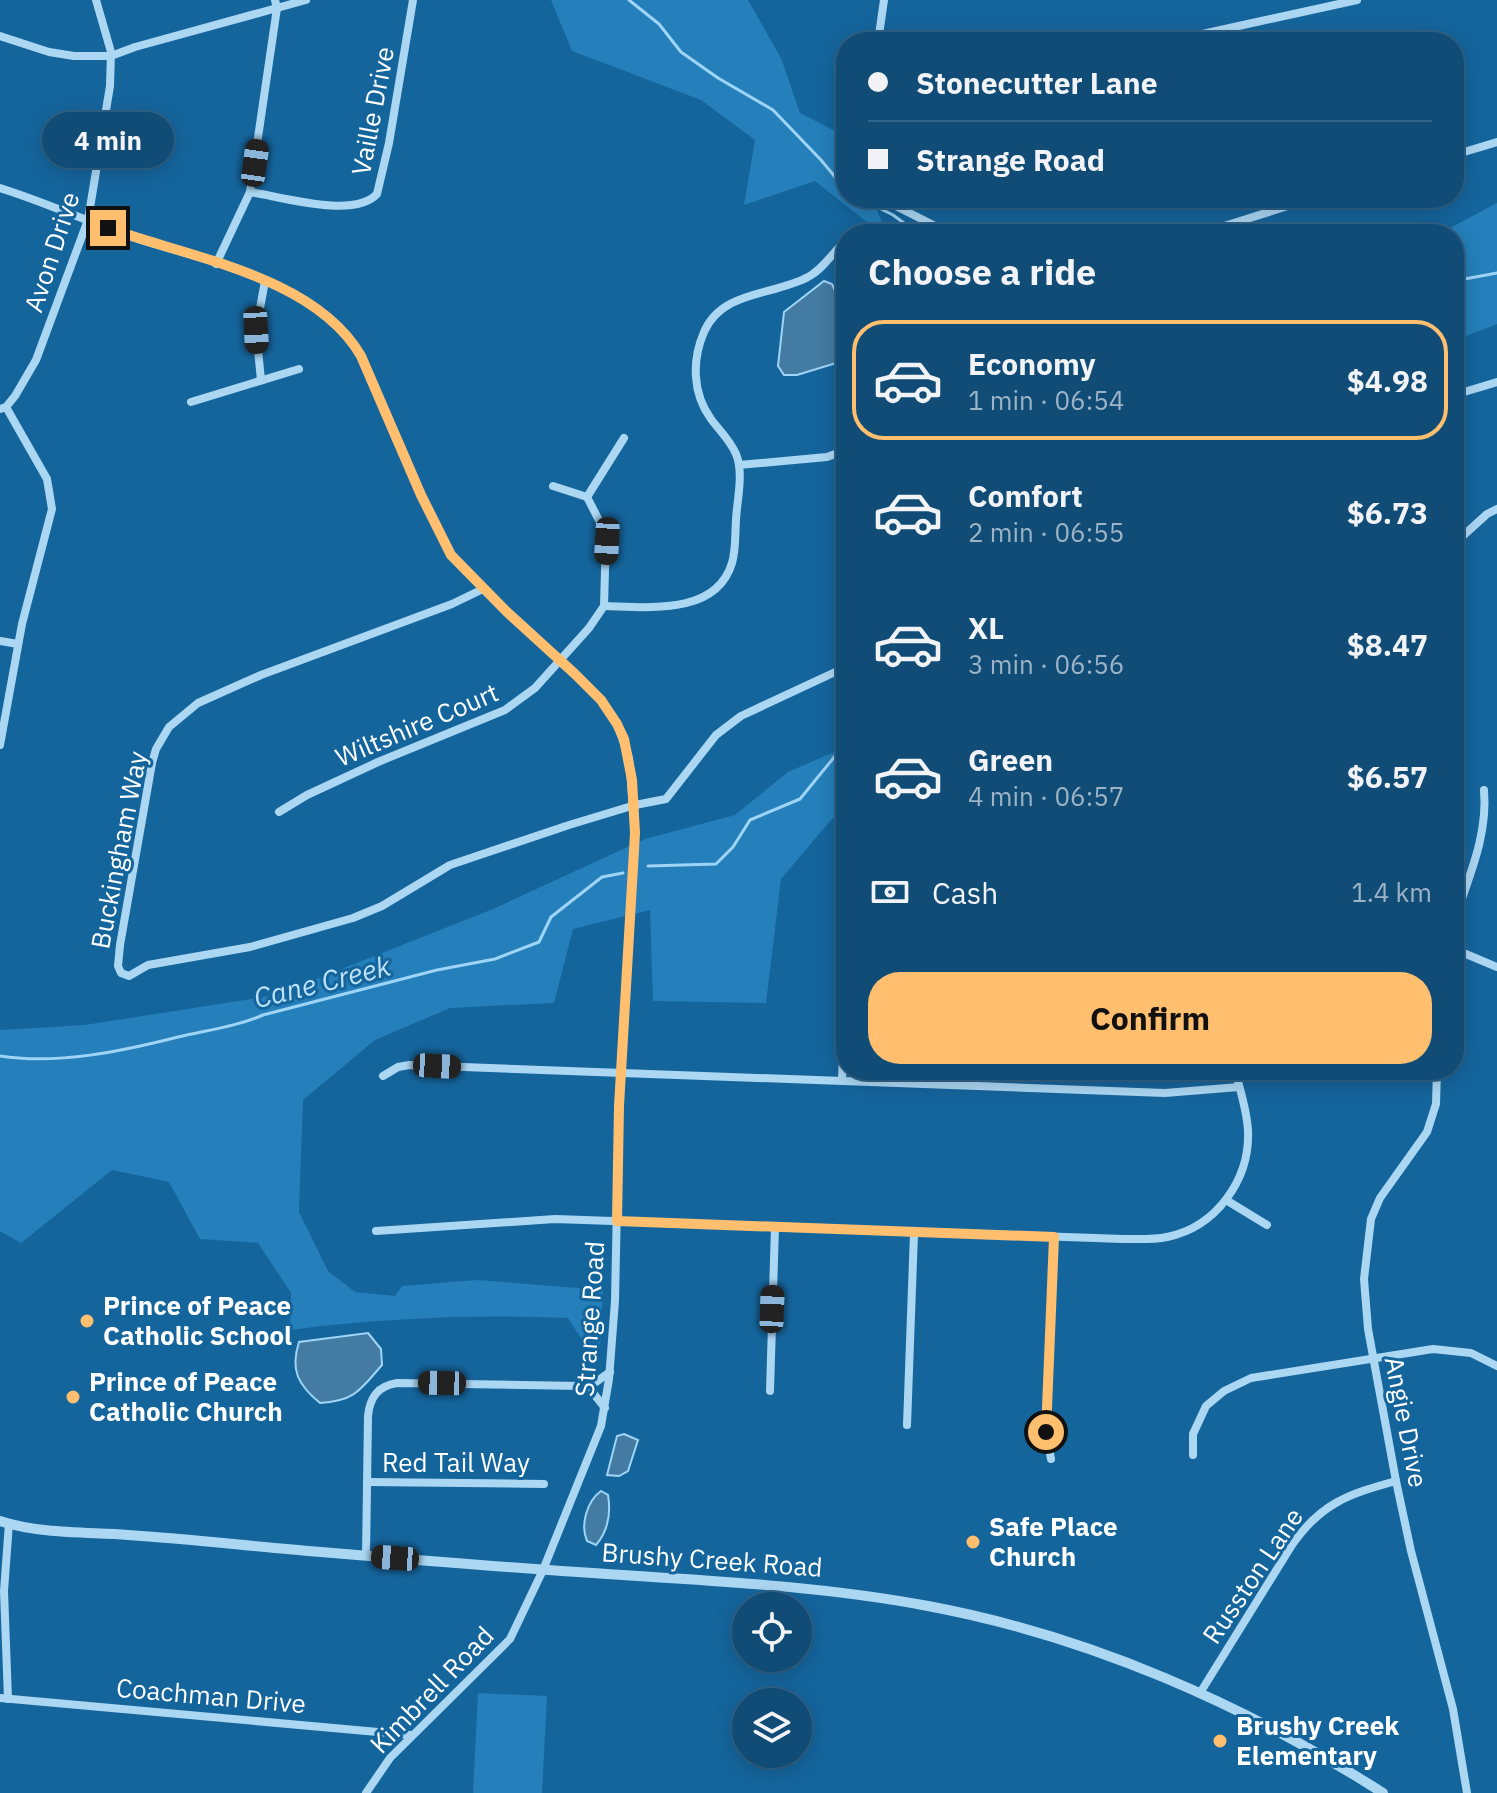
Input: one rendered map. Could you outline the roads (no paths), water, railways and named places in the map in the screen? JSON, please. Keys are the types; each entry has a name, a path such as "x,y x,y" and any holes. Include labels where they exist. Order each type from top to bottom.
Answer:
{"street":[{"name":"Avon Drive","path":"3,408 23,385 36,360 88,220 108,100 111,56 96,0"},
{"path":"0,36 56,54 111,56 276,4 306,0"},
{"name":"Vaille Drive","path":"250,192 339,206 362,204 377,194 389,143 413,0"},
{"path":"879,32 884,0"},
{"path":"1211,32 1357,0"},
{"path":"216,264 250,192 276,4"},
{"path":"1464,152 1497,142"},
{"name":"Strange Road","path":"0,188 265,281 314,307 331,320 354,345 442,541 457,563 601,700 617,724 629,758 635,805 635,860 622,1074 610,1372 605,1408 594,1446 543,1570"},
{"path":"900,208 931,224"},
{"path":"1231,224 1281,208"},
{"path":"553,486 587,497 606,534 604,606 676,606 716,589 733,561 739,465 729,442 702,405 696,386 698,350 704,331 719,309 733,301 811,276 836,250"},
{"path":"261,380 256,330 265,281"},
{"path":"191,402 299,369"},
{"path":"1464,392 1497,382"},
{"path":"0,745 18,644 50,523 52,499 43,471 3,408"},
{"path":"587,497 624,438"},
{"path":"739,465 836,454"},
{"path":"1464,535 1497,509"},
{"name":"Buckingham Way","path":"483,589 452,604 225,690 188,709 169,727 152,763 120,945 118,966 121,973 129,976 148,965 250,947 353,918 382,906 450,865 635,805"},
{"name":"Wiltshire Court","path":"279,812 307,795 378,762 505,710 529,693 589,628 604,606"},
{"path":"0,641 18,644"},
{"path":"635,805 666,799 716,735 741,716 836,672"},
{"path":"1464,893 1480,847 1485,820 1484,790"},
{"path":"1464,953 1497,967"},
{"path":"383,1076 398,1067 409,1065 1165,1093 1239,1087"},
{"path":"376,1231 555,1219 914,1233 1169,1237 1204,1221 1226,1200 1241,1177 1247,1149 1246,1115 1237,1080"},
{"name":"Angie Drive","path":"1437,1080 1436,1104 1427,1132 1380,1198 1371,1219 1364,1279 1373,1356 1396,1481 1411,1551 1453,1709 1467,1793"},
{"path":"1226,1200 1267,1225"},
{"path":"770,1391 775,1227"},
{"path":"907,1425 914,1233"},
{"path":"1051,1459 1046,1432 1054,1237"},
{"path":"1193,1455 1193,1434 1202,1412 1213,1399 1233,1385 1251,1378 1418,1349 1471,1353 1497,1366"},
{"path":"366,1556 369,1404 377,1391 388,1385 581,1386 596,1382 610,1372"},
{"path":"581,1386 594,1394 605,1408"},
{"name":"Russton Lane","path":"1200,1693 1307,1525 1343,1497 1396,1481"},
{"name":"Red Tail Way","path":"367,1482 544,1484"},
{"path":"4,1522 4,1699"},
{"name":"Brushy Creek Road","path":"4,1522 366,1556 763,1585 930,1606 1027,1630 1118,1660 1200,1693 1256,1718 1383,1793"},
{"name":"Kimbrell Road","path":"366,1793 390,1758 411,1735 497,1655 510,1639 543,1570"},
{"name":"Coachman Drive","path":"4,1699 411,1735"}],"waterway":[{"path":"629,0 659,24 681,52 773,110 836,178"},
{"path":"879,208 905,224"},
{"name":"Cane Creek","path":"1464,279 1497,273"},
{"name":"Cane Creek","path":"648,866 716,864 733,847 750,820 800,799 836,755"},
{"name":"Cane Creek","path":"0,1056 45,1059 113,1052 231,1025 437,970 495,959 539,942 551,917 602,877 623,873"}],"place":[{"name":"Prince of Peace Catholic School","path":"87,1321"},
{"name":"Prince of Peace Catholic Church","path":"73,1397"},
{"name":"Safe Place Church","path":"973,1542"},
{"name":"Brushy Creek Elementary","path":"1220,1741"}]}
